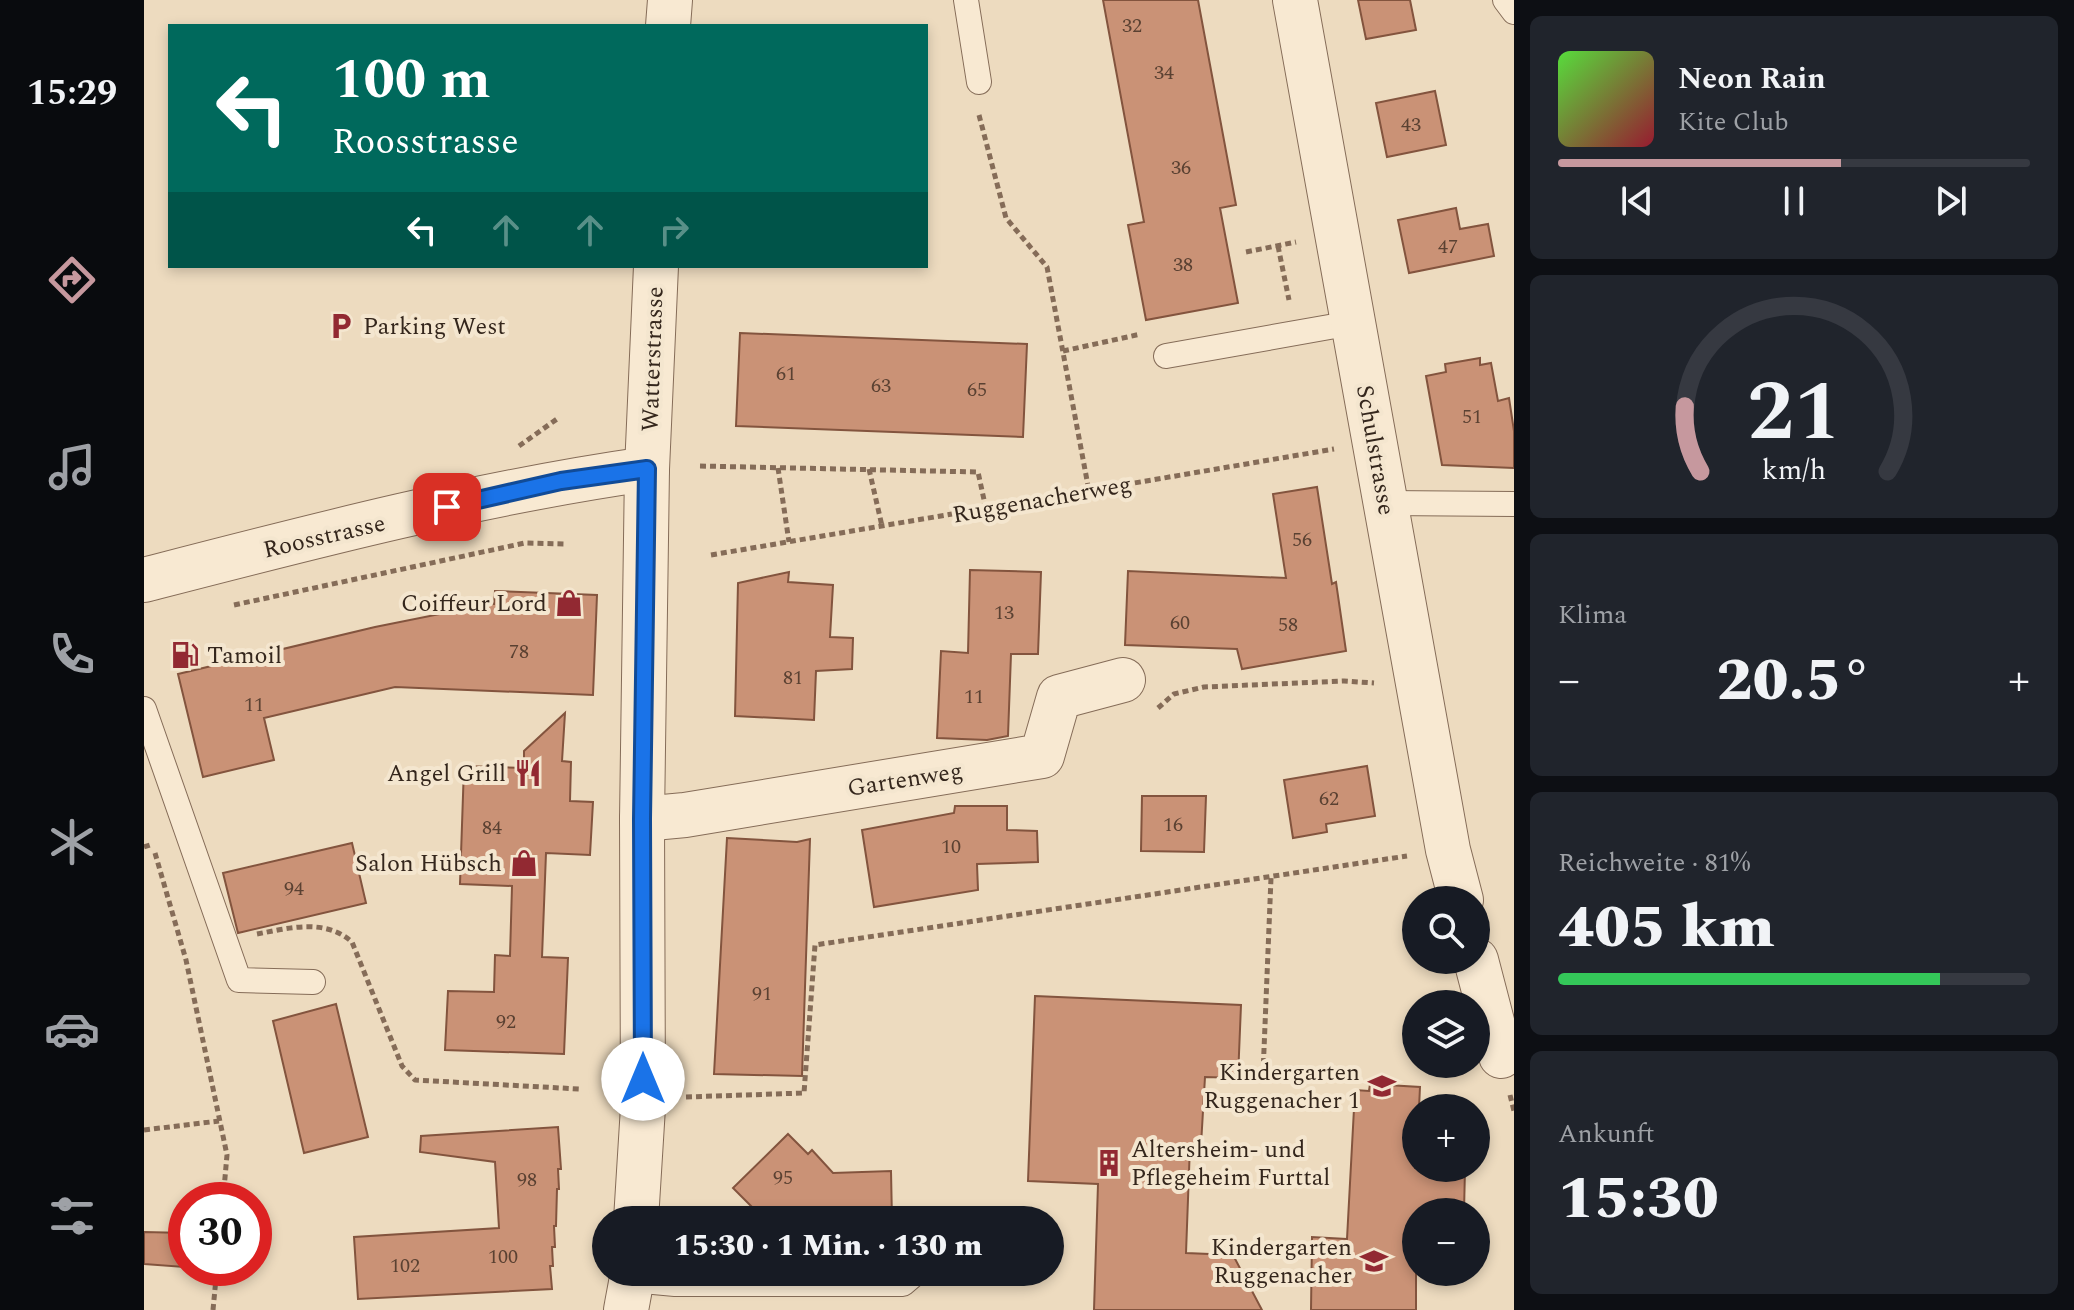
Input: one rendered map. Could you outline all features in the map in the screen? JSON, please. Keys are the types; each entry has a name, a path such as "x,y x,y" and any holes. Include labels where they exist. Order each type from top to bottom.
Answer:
{"street":[{"path":"668,24 670,0"},
{"name":"Schulstrasse","path":"1295,0 1448,850 1457,886"},
{"name":"Watterstrasse","path":"637,1206 643,1107 642,819 647,469 656,268"},
{"name":"Roosstrasse","path":"144,580 561,481 647,469"},
{"name":"Gartenweg","path":"642,819 685,815 1042,756 1059,697 1123,680"},
{"path":"1480,974 1501,1056"}],"lane":[{"path":"966,0 979,82"},
{"path":"1505,0 1514,12"},
{"path":"1166,356 1352,323"},
{"path":"1385,503 1514,504"},
{"path":"144,709 239,980 313,982"}],"path":[{"path":"979,82 975,102 1006,218 1047,267 1089,491"},
{"path":"1246,252 1336,234"},
{"name":"Ruggenacherweg","path":"711,555 1374,442"},
{"path":"700,466 978,472 986,509"},
{"path":"778,467 789,542"},
{"path":"869,469 882,526"},
{"path":"232,606 525,543 566,544"},
{"path":"1154,712 1174,694 1204,687 1344,681 1418,685"},
{"path":"148,829 186,960 227,1155 225,1182"},
{"path":"144,847 153,844"},
{"path":"675,1097 804,1093 815,945 1448,850"},
{"path":"1263,1074 1271,878"},
{"path":"224,940 305,925 341,933 352,942 402,1066 415,1080 579,1089"},
{"path":"144,1130 219,1121"},
{"path":"213,1310 215,1286"}],"building":[{"path":"1103,0 1198,0 1236,205 1220,208 1238,303 1146,320 1128,225 1144,222"},
{"path":"1358,0 1410,0 1416,30 1366,39"},
{"path":"1435,91 1446,145 1387,157 1376,103"},
{"path":"1456,208 1460,229 1488,224 1494,256 1409,273 1398,220"},
{"path":"740,333 1027,344 1023,437 736,426"},
{"path":"1480,358 1480,365 1491,363 1498,401 1509,398 1514,431 1514,468 1442,465 1426,376 1446,372 1445,364"},
{"path":"1317,487 1346,651 1242,669 1237,649 1125,645 1128,571 1286,578 1273,494"},
{"path":"970,570 1041,572 1038,654 1011,654 1008,736 987,740 937,738 941,651 968,653"},
{"path":"789,572 788,582 833,585 830,637 853,638 852,669 816,671 814,720 735,716 738,583"},
{"path":"495,591 597,595 593,695 395,687 264,718 274,760 203,777 178,674 445,613 445,602 494,604"},
{"path":"565,713 562,761 571,762 570,801 593,802 590,855 546,853 542,957 568,958 564,1054 445,1050 448,991 494,992 495,955 510,956 512,886 460,884 464,766 524,768 524,751"},
{"path":"1367,766 1375,816 1326,824 1327,832 1293,838 1284,780"},
{"path":"1142,796 1206,796 1204,852 1141,851"},
{"path":"955,806 1007,806 1007,830 1037,831 1038,862 977,864 978,890 874,907 862,830 954,813"},
{"path":"727,838 797,842 810,839 802,1076 714,1074"},
{"path":"352,843 366,903 238,933 223,873"},
{"name":"Altersheim- und Pflegeheim Furttal","path":"1035,996 1241,1005 1238,1078 1205,1077 1201,1145 1190,1145 1186,1253 1233,1255 1262,1310 1094,1310 1098,1184 1028,1181"},
{"path":"336,1004 368,1137 304,1153 273,1021"},
{"path":"1370,1084 1420,1087 1420,1094 1402,1094 1402,1182 1465,1182 1464,1198 1402,1198 1402,1286 1416,1286 1416,1310 1311,1310 1312,1237 1347,1239 1355,1090 1369,1091"},
{"path":"558,1127 561,1169 558,1169 553,1266 550,1266 552,1289 358,1299 354,1237 499,1228 495,1162 420,1152 421,1136"},
{"path":"788,1134 808,1154 812,1150 833,1173 891,1171 892,1206 751,1206 733,1188"},
{"path":"144,1232 168,1233 168,1266 144,1264"}],"place":[{"name":"Parking West","path":"341,326"},
{"name":"Coiffeur Lord","path":"569,603"},
{"name":"Tamoil","path":"185,655"},
{"name":"Angel Grill","path":"528,773"},
{"name":"Salon Hübsch","path":"524,863"},
{"name":"Kindergarten Ruggenacher 1","path":"1382,1086"},
{"name":"Altersheim- und Pflegeheim Furttal","path":"1109,1163"},
{"name":"Kindergarten Ruggenacher","path":"1374,1261"}],"route":[{"path":"447,507 561,481 647,469 642,819 643,1079"}]}
